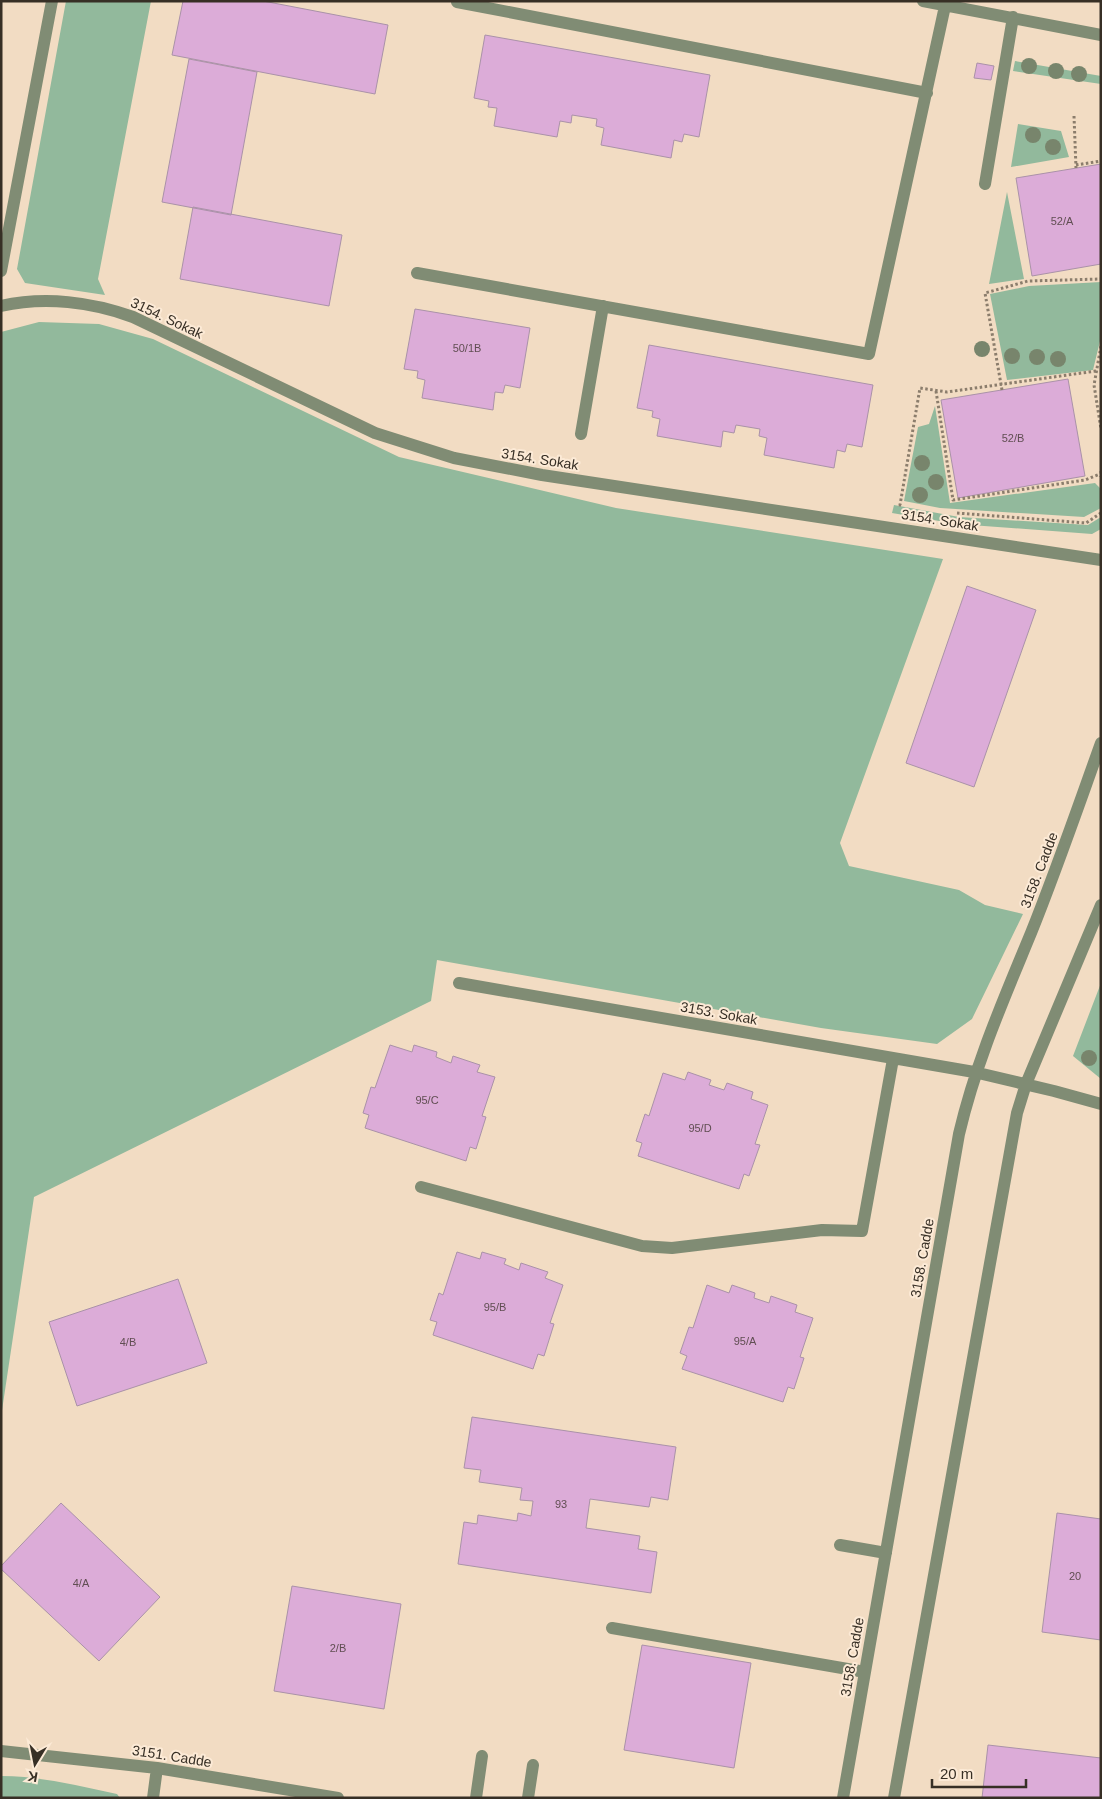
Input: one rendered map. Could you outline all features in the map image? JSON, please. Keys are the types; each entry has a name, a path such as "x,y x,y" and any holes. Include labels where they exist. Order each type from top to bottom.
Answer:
{"street":[{"path":"1,271 52,1"},
{"path":"923,1 1098,33"},
{"path":"457,2 927,94"},
{"path":"417,273 869,354 945,6"},
{"path":"985,184 1013,17"},
{"name":"3154. Sokak","path":"1,306 57,302 96,305 115,310 351,423 400,442 461,459 542,475 1101,560"},
{"path":"581,434 604,306"},
{"name":"3158. Cadde","path":"843,1798 959,1134 974,1072 1057,869 1101,743"},
{"path":"894,1798 1010,1146 1026,1084 1096,935 1101,905"},
{"name":"3153. Sokak","path":"459,983 974,1072 1101,1104"},
{"path":"421,1187 642,1246 672,1248 822,1230 862,1231 893,1058"},
{"path":"840,1545 886,1553"},
{"path":"612,1628 865,1672"},
{"name":"3151. Cadde","path":"1,1751 157,1768 338,1798"},
{"path":"476,1798 482,1756"},
{"path":"528,1798 533,1764"},
{"path":"153,1798 157,1768"}],"path":[{"path":"1074,116 1076,167 1101,161"},
{"path":"1002,390 984,293 1028,281 1101,279"},
{"path":"1101,346 1094,385 1101,429"},
{"path":"909,506 900,505 920,388 947,392 1096,371"},
{"path":"936,390 953,500 1085,480 1101,474"},
{"path":"947,512 1086,523 1101,513"}],"green space":[{"path":"66,1 151,1 98,279 105,295 25,283 17,269"},
{"path":"1015,61 1101,76 1101,84 1013,71"},
{"path":"1018,124 1061,131 1069,157 1011,167"},
{"path":"1007,192 1024,279 989,284"},
{"path":"1101,282 1101,337 1093,370 1007,380 990,294 1029,286"},
{"path":"39,322 99,324 153,339 399,457 616,508 943,559 840,843 849,866 959,890 985,905 1023,914 972,1019 937,1044 821,1028 437,960 431,1001 34,1197 1,1417 1,332"},
{"path":"935,406 950,503 1095,483 1101,489 1101,508 1084,517 940,508 904,501 918,427 929,424"},
{"path":"894,505 959,517 1088,525 1101,517 1101,529 1092,534 957,524 892,513"},
{"path":"1101,983 1101,1079 1073,1056"},
{"path":"1,1776 16,1776 59,1782 117,1794 120,1798 1,1798"}],"building":[{"path":"183,1 263,1 388,25 375,94 172,55"},
{"path":"485,35 710,75 699,137 684,134 682,142 674,140 671,158 601,145 604,128 596,126 597,119 572,115 571,123 560,121 557,137 494,126 497,108 488,107 489,101 474,98"},
{"path":"189,59 257,72 231,215 162,202"},
{"path":"977,63 994,66 991,80 974,78"},
{"path":"1101,164 1101,264 1032,276 1016,178"},
{"path":"193,207 342,235 329,306 180,279"},
{"path":"415,309 530,328 520,388 505,385 503,393 495,392 493,410 422,398 425,380 417,378 418,371 404,369"},
{"path":"649,345 873,385 862,447 847,444 845,452 837,450 834,468 764,455 767,438 759,436 760,429 736,425 734,433 723,431 721,447 657,436 660,419 652,417 653,411 637,408"},
{"path":"1068,379 1085,476 958,498 941,400"},
{"path":"967,586 1036,610 974,787 906,763"},
{"path":"390,1045 412,1052 414,1045 437,1052 436,1057 451,1063 453,1056 480,1065 477,1072 495,1077 482,1116 486,1117 476,1149 470,1147 466,1161 365,1128 369,1115 363,1113 371,1087 375,1088"},
{"path":"688,1072 711,1080 709,1085 724,1090 727,1083 753,1092 751,1099 768,1105 755,1144 760,1145 749,1176 744,1174 739,1189 638,1156 642,1143 636,1141 645,1114 649,1116 663,1073 685,1080"},
{"path":"457,1252 480,1259 482,1252 506,1259 504,1264 519,1270 521,1263 548,1272 545,1278 563,1285 550,1323 554,1324 544,1356 538,1354 533,1369 433,1335 437,1322 430,1320 439,1293 443,1295"},
{"path":"178,1279 207,1363 77,1406 49,1322"},
{"path":"707,1285 729,1293 732,1285 755,1293 754,1298 769,1303 771,1296 797,1305 795,1312 813,1318 800,1357 804,1358 794,1389 788,1387 783,1402 682,1369 687,1356 680,1353 689,1327 693,1328"},
{"path":"472,1417 676,1447 668,1500 651,1497 649,1507 590,1499 586,1528 640,1536 638,1549 657,1552 651,1593 458,1564 464,1522 477,1524 478,1515 517,1521 518,1513 531,1516 533,1501 520,1500 522,1488 479,1482 481,1470 464,1468"},
{"path":"61,1503 160,1597 99,1661 1,1569 1,1566"},
{"path":"1057,1513 1101,1519 1101,1640 1042,1632"},
{"path":"292,1586 401,1604 384,1709 274,1691"},
{"path":"642,1645 751,1663 734,1768 624,1750"},
{"path":"988,1745 1101,1758 1101,1798 982,1798"}]}
